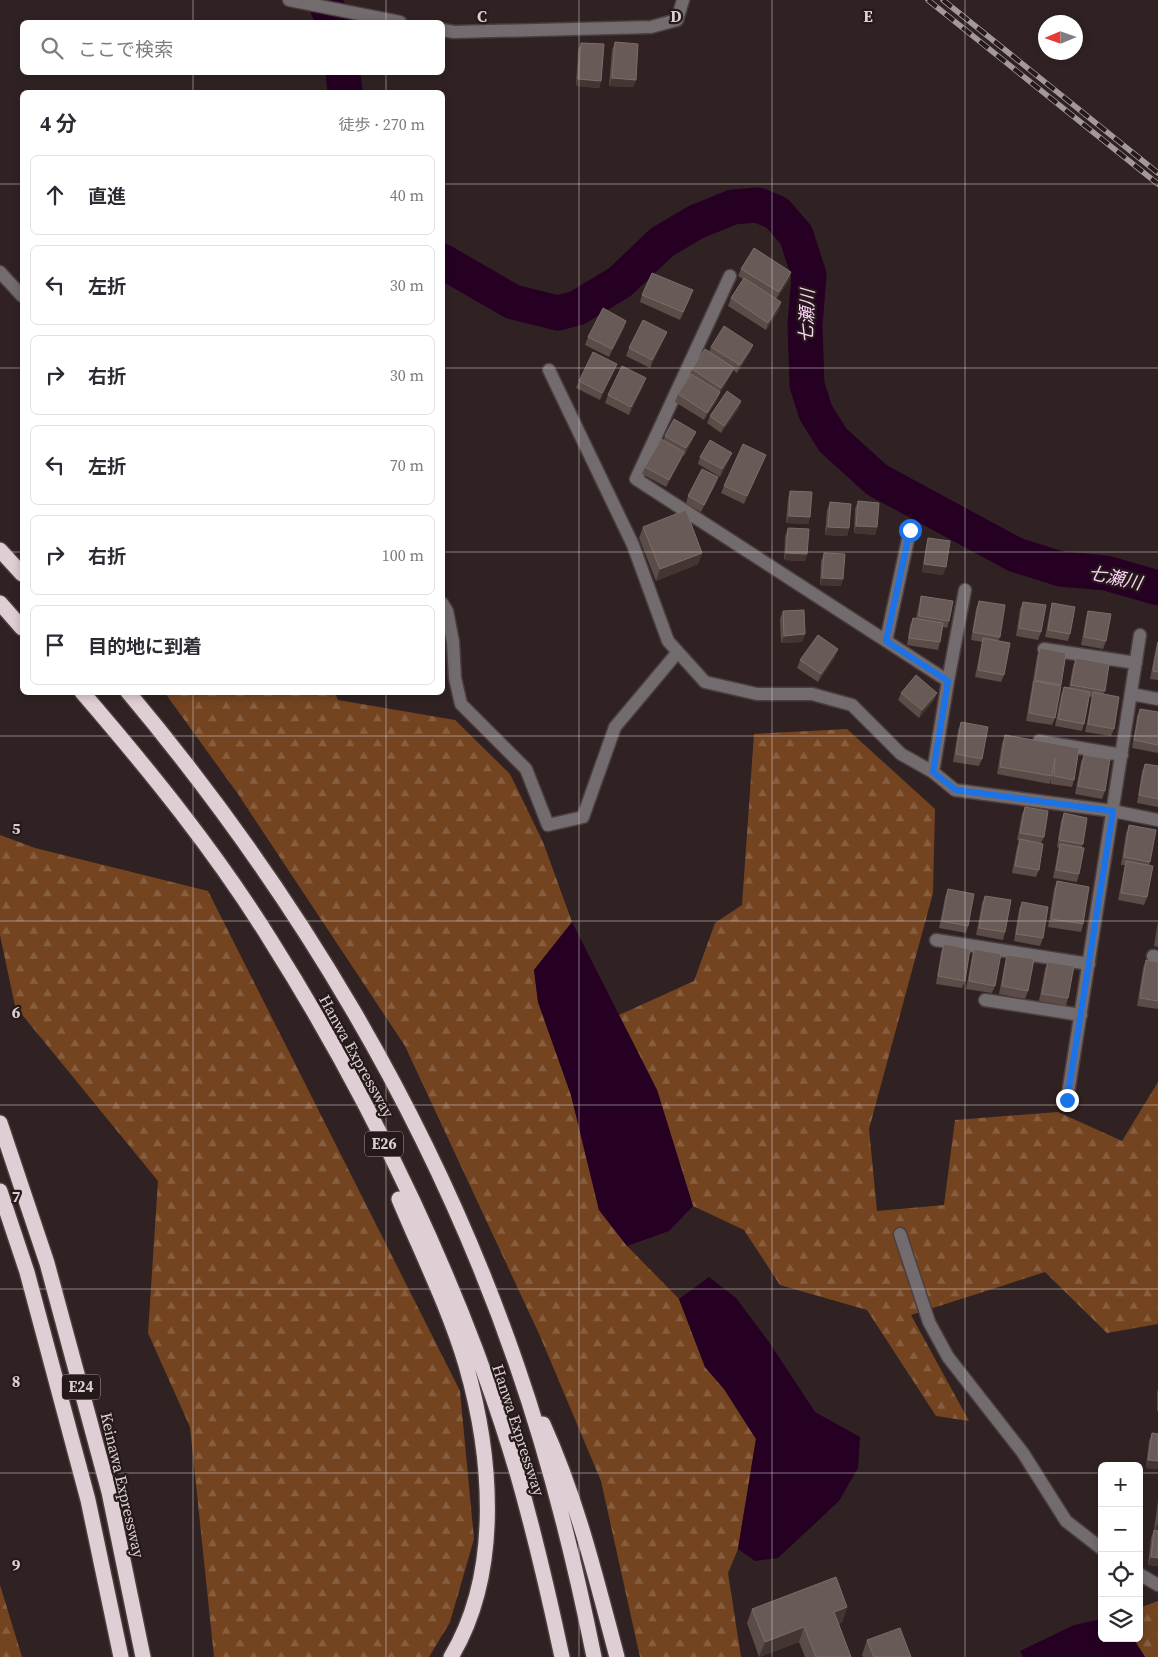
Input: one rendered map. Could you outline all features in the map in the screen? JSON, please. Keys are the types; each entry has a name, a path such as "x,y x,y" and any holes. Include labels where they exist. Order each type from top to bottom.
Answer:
{"highway":[{"path":"0,550 20,572"},
{"path":"0,604 20,626"},
{"name":"Hanwa Expressway","path":"85,695 138,758 202,840 271,940 339,1056 391,1157 445,1276 485,1377 517,1474 545,1578 562,1657"},
{"name":"Hanwa Expressway","path":"130,695 230,821 293,912 366,1032 424,1143 478,1262 516,1363 574,1560 594,1657"},
{"path":"271,940 385,1164 440,1296 465,1364 478,1416 486,1474 487,1527 480,1577 471,1614 451,1657"},
{"name":"Keinawa Expressway","path":"0,1123 47,1263 106,1482 143,1657"},
{"name":"E24","path":"0,1191 27,1272 88,1500 121,1657"},
{"path":"516,1363 563,1468 617,1657"}],"street":[{"path":"445,30 454,32 651,27 677,20 683,0"},
{"path":"290,1 388,20"},
{"path":"0,272 20,294"},
{"path":"730,276 636,479 948,681"},
{"path":"549,370 633,545 668,641 705,682 756,694 812,694 852,705 901,754 933,772 956,790 1113,811 1158,820"},
{"path":"886,641 910,530"},
{"path":"933,772 965,590"},
{"path":"445,607 453,642 455,678 461,704 526,769 548,825 583,817 615,727 677,653"},
{"path":"1067,1100 1140,635"},
{"path":"1044,649 1136,663"},
{"path":"1131,694 1158,699"},
{"path":"1032,740 1122,756"},
{"path":"936,940 1089,964"},
{"path":"985,1000 1081,1014"},
{"path":"900,1234 929,1322 948,1358 1023,1453 1066,1521 1098,1547"},
{"path":"1143,1576 1158,1585"}],"green space":[{"path":"166,695 336,695 338,700 455,720 510,774 543,842 572,922 534,970 538,1002 571,1095 599,1210 627,1246 679,1299 705,1367 724,1389 756,1439 738,1549 728,1573 741,1657 640,1657 601,1481 540,1336 405,1046 238,794"},
{"path":"847,729 935,809 933,893 869,1129 877,1211 944,1205 955,1120 1058,1112 1122,1141 1158,1082 1158,1324 1107,1333 1045,1272 911,1315 969,1421 936,1416 867,1310 780,1285 744,1230 693,1206 657,1090 619,1015 694,981 715,923 742,905 754,734"},
{"path":"0,835 35,848 208,891 460,1391 474,1539 450,1622 429,1657 214,1657 190,1427 148,1333 158,1181 15,1006 0,935"},
{"path":"0,1585 22,1657 0,1657"},
{"path":"1158,1601 1158,1657 1145,1657 1136,1642 1143,1642 1143,1607"}],"shaded area":[{"path":"572,922 657,1090 693,1206 669,1231 627,1246 599,1210 571,1095 538,1002 534,970"},
{"path":"709,1277 736,1298 769,1342 815,1412 860,1437 858,1468 839,1501 778,1558 755,1561 738,1549 756,1439 724,1389 705,1367 679,1299"},
{"path":"1098,1620 1098,1642 1136,1642 1145,1657 1023,1657 1020,1651 1074,1625"}],"building":[{"path":"615,42 638,44 636,80 612,78"},
{"path":"581,43 604,44 601,81 578,79"},
{"path":"754,248 791,272 779,292 741,269"},
{"path":"652,273 693,290 683,312 642,295"},
{"path":"744,278 781,302 768,323 731,298"},
{"path":"603,308 626,321 612,349 588,337"},
{"path":"643,320 667,332 652,360 629,348"},
{"path":"724,326 753,345 740,365 711,347"},
{"path":"705,349 734,368 721,388 692,369"},
{"path":"593,352 617,364 602,393 579,381"},
{"path":"622,366 646,378 631,407 608,395"},
{"path":"691,374 720,392 707,413 678,394"},
{"path":"727,391 741,401 724,426 710,416"},
{"path":"674,419 696,432 686,448 665,436"},
{"path":"661,439 684,452 669,480 645,467"},
{"path":"710,440 732,453 722,469 700,457"},
{"path":"743,444 766,455 747,496 724,486"},
{"path":"702,469 718,477 704,505 688,496"},
{"path":"790,491 812,492 810,517 789,516"},
{"path":"858,501 879,503 877,527 856,526"},
{"path":"830,502 851,504 849,528 828,527"},
{"path":"686,510 702,553 660,569 643,527"},
{"path":"788,528 809,529 807,554 786,553"},
{"path":"928,538 950,541 946,567 924,564"},
{"path":"824,553 845,554 843,579 822,578"},
{"path":"921,596 953,601 949,621 919,616"},
{"path":"979,601 1005,605 1000,637 973,632"},
{"path":"1023,602 1046,605 1041,632 1019,628"},
{"path":"1052,603 1075,607 1070,634 1048,630"},
{"path":"804,610 805,634 784,636 783,611"},
{"path":"1088,611 1111,614 1106,641 1084,637"},
{"path":"913,618 943,623 940,642 909,638"},
{"path":"818,635 838,649 821,674 800,660"},
{"path":"983,638 1010,643 1004,675 978,670"},
{"path":"1158,642 1158,672 1153,671"},
{"path":"1040,648 1066,653 1061,685 1035,680"},
{"path":"1076,658 1109,664 1105,691 1071,685"},
{"path":"916,675 937,693 922,710 901,693"},
{"path":"1034,681 1061,686 1055,718 1029,713"},
{"path":"1064,687 1090,692 1084,724 1058,719"},
{"path":"1093,692 1119,697 1114,729 1088,724"},
{"path":"1140,709 1158,712 1158,745 1134,740"},
{"path":"961,722 988,727 982,759 956,754"},
{"path":"1005,735 1079,748 1074,780 1054,776 1055,758 1052,776 1000,767"},
{"path":"1084,755 1110,759 1105,791 1078,786"},
{"path":"1145,764 1158,766 1158,799 1139,795"},
{"path":"1025,807 1048,811 1044,837 1020,833"},
{"path":"1064,813 1087,818 1083,844 1059,840"},
{"path":"1129,825 1156,830 1150,862 1124,857"},
{"path":"1020,839 1043,844 1039,870 1015,866"},
{"path":"1060,844 1084,848 1079,874 1056,870"},
{"path":"1126,861 1153,866 1147,897 1121,893"},
{"path":"1057,881 1089,887 1083,924 1051,919"},
{"path":"948,889 974,894 968,926 942,921"},
{"path":"985,896 1011,900 1005,932 979,928"},
{"path":"1022,902 1048,907 1043,938 1016,934"},
{"path":"944,944 970,949 965,981 938,976"},
{"path":"974,949 1001,954 995,986 969,981"},
{"path":"1007,955 1034,959 1028,991 1002,986"},
{"path":"1146,960 1158,962 1158,1001 1140,998"},
{"path":"1048,962 1074,966 1068,998 1042,994"},
{"path":"1152,1433 1158,1434 1158,1461 1148,1460"},
{"path":"1154,1530 1158,1531 1158,1558 1151,1557"},
{"path":"836,1577 847,1607 834,1612 851,1657 816,1657 804,1627 765,1642 752,1609"},
{"path":"900,1628 911,1657 874,1657 867,1640"}],"waterway":[{"name":"七瀬川","path":"324,0 333,20"},
{"name":"七瀬川","path":"343,75 345,90"},
{"name":"七瀬川","path":"445,263 513,302 558,313 577,308 620,282 662,242 696,222 733,207 758,205 777,213 796,235 809,275 805,325 807,385 816,413 833,440 877,480 1016,555 1061,569 1106,573 1158,588"}],"railway":[{"path":"928,0 1158,184"},
{"path":"943,0 1158,173"}],"route":[{"path":"910,530 886,641 948,681 933,772 956,790 1113,811 1067,1100"}]}
